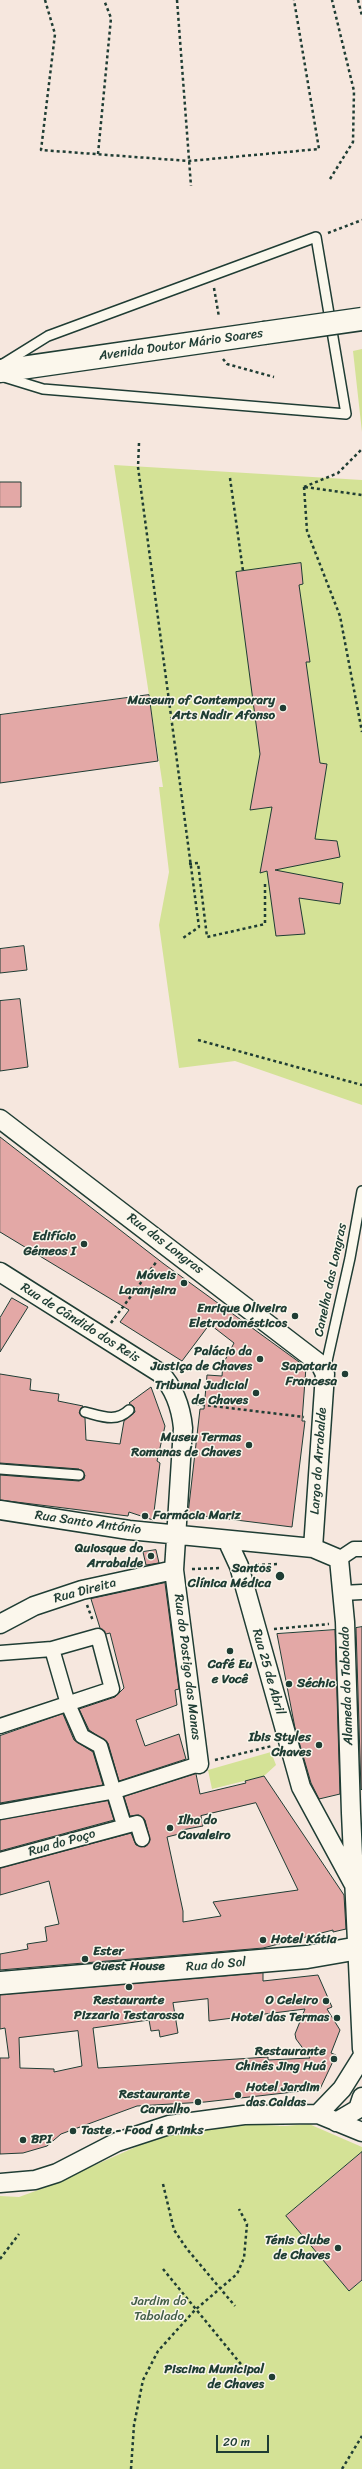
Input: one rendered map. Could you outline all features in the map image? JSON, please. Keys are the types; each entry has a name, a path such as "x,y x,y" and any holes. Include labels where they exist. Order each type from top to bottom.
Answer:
{"main road":[{"name":"Avenida Doutor Mário Soares","path":"0,371 362,319"},
{"name":"Rua do Sol","path":"0,1983 307,1957 360,1948"}],"street":[{"name":"Rua das Longras","path":"0,1119 313,1357 325,1374"},
{"name":"Rua de Cândido dos Reis","path":"0,1272 102,1336 161,1380 178,1402"},
{"name":"Largo do Arrabalde","path":"313,1548 325,1374"},
{"path":"174,1570 183,1428 178,1402"},
{"name":"Rua Santo António","path":"0,1510 129,1530 176,1534"},
{"path":"176,1534 313,1548 339,1560 362,1558"},
{"name":"Rua 25 de Abril","path":"227,1540 239,1566 301,1787 355,1888"},
{"path":"339,1560 354,1549 362,1548"},
{"name":"Alameda do Tabolado","path":"339,1560 345,1622 351,1813 360,1948 362,2049"},
{"name":"Rua Direita","path":"0,1624 34,1606 82,1590 174,1570"},
{"name":"Rua do Postigo das Manas","path":"174,1570 199,1764"},
{"path":"342,1592 362,1592"},
{"path":"0,1653 52,1649 98,1636 112,1689 0,1726"},
{"path":"52,1649 68,1704 82,1736 100,1746 115,1791 124,1826 137,1823 142,1839"},
{"path":"0,1812 115,1791 199,1764"},
{"path":"321,1824 336,1827 344,1822 351,1813"},
{"name":"Rua do Poço","path":"0,1860 124,1826"},
{"path":"318,2114 342,2089 362,2057"},
{"path":"336,2122 358,2109 362,2097"},
{"path":"0,2183 34,2180 57,2173 117,2142 169,2125 244,2115 318,2114 362,2132"}],"lane":[{"path":"0,366 48,336 316,237 346,414 44,389 0,376"},
{"name":"Canelha das Longras","path":"325,1374 350,1258 362,1191"},
{"path":"85,1412 110,1418 119,1417 130,1410"},
{"path":"0,1469 77,1473"}],"path":[{"path":"45,0 55,34 41,150 189,161 319,150 294,0"},
{"path":"98,154 111,18 104,0"},
{"path":"177,0 190,186"},
{"path":"330,179 354,142 354,91 332,0"},
{"path":"358,0 362,16"},
{"path":"316,237 362,220"},
{"path":"212,276 219,317"},
{"path":"221,356 227,364 274,377"},
{"path":"139,443 138,467 189,864 199,927 183,938"},
{"path":"304,487 338,473 362,449"},
{"path":"230,478 242,571"},
{"path":"304,487 362,495"},
{"path":"304,487 308,531 340,616 362,732"},
{"path":"189,864 198,863 208,937 265,924 265,881"},
{"path":"198,1040 362,1085"},
{"path":"102,1336 168,1247"},
{"path":"178,1402 305,1418"},
{"path":"82,1590 98,1636"},
{"path":"280,1629 345,1622"},
{"path":"199,1764 288,1742"},
{"path":"163,2184 174,2230 235,2306"},
{"path":"131,2469 134,2425 143,2380 158,2351 196,2310 237,2274 244,2258 247,2224 239,2209"},
{"path":"0,2259 19,2234"},
{"path":"163,2269 249,2374 256,2369"},
{"path":"342,2469 362,2436"}],"green space":[{"path":"362,349 362,432 353,351"},
{"path":"114,465 362,480 362,1105 235,1061 179,1068 159,925 169,872 159,787 163,787"},
{"path":"271,1752 276,1765 264,1776 212,1789 208,1770"},
{"name":"Jardim do Tabolado","path":"244,2124 285,2126 309,2124 362,2147 362,2152 286,2216 349,2291 362,2281 362,2469 0,2469 0,2196 19,2197 41,2189 165,2134"}],"building":[{"path":"0,482 21,482 21,507 0,507"},
{"name":"Museum of Contemporary Arts Nadir Afonso","path":"301,563 303,584 299,585 310,662 306,662 320,763 327,764 315,839 337,841 340,857 275,870 343,883 340,904 299,898 305,934 276,936 267,871 260,873 272,807 250,810 260,754 236,572"},
{"path":"149,695 158,761 0,783 0,715"},
{"path":"24,946 27,970 0,973 0,949"},
{"path":"20,999 28,1067 0,1071 0,1001"},
{"path":"0,1137 164,1264 306,1367 302,1421 305,1421 292,1527 188,1514 200,1409 204,1409 207,1375 222,1376 223,1364 234,1343 212,1326 212,1321 182,1361 120,1322 129,1310 0,1232"},
{"path":"12,1298 28,1307 0,1352 0,1318"},
{"path":"0,1374 31,1379 30,1390 59,1394 58,1401 83,1406 79,1413 85,1418 86,1440 120,1444 124,1421 135,1412 134,1407 129,1403 151,1387 165,1426 157,1461 160,1463 153,1520 129,1512 128,1516 0,1500 0,1475 79,1481 84,1479 85,1475 79,1469 0,1463"},
{"name":"Quiosque do Arrabalde","path":"156,1550 159,1563 146,1565 143,1552"},
{"path":"165,1583 179,1689 175,1690 177,1705 136,1720 145,1746 179,1734 186,1759 119,1781 108,1743 89,1730 79,1709 115,1697 124,1688 110,1633 106,1634 100,1628 91,1599"},
{"path":"362,1627 362,1789 361,1790 356,1628"},
{"path":"335,1630 340,1794 319,1799 311,1783 295,1728 277,1634"},
{"path":"63,1714 74,1740 93,1752 103,1785 0,1803 0,1736"},
{"path":"196,1774 200,1794 246,1783 245,1781 264,1776 344,1895 346,1929 333,1932 333,1930 263,1948 0,1970 0,1954 28,1949 27,1944 47,1941 45,1927 59,1924 49,1881 0,1895 0,1868 131,1833 136,1845 145,1847 150,1840 145,1820 139,1815 130,1816 124,1797","holes":["256,1803 298,1890 213,1902 221,1916 183,1922 183,1911 167,1837 183,1833 182,1830 203,1826 201,1816"]},
{"path":"108,1801 114,1820 0,1851 0,1820"},
{"path":"263,1973 263,1981 318,1975 332,2007 327,2009 340,2030 331,2053 336,2055 320,2089 205,2102 137,2106 61,2134 47,2146 23,2153 0,2154 0,2058 9,2058 5,2028 0,2029 0,1995","holes":["208,1999 209,2021 305,2009 295,2034 296,2039 310,2058 268,2060 268,2057 98,2068 93,2028 149,2020 151,2031 159,2030 160,2037 178,2033 173,2003","78,2031 82,2066 54,2072 54,2069 20,2068 19,2038"]},
{"name":"Ténis Clube de Chaves","path":"362,2152 362,2280 349,2291 286,2216"}],"place":[{"name":"Museum of Contemporary Arts Nadir Afonso","path":"283,708"},
{"name":"Edifício Gémeos I","path":"84,1244"},
{"name":"Móveis Laranjeira","path":"184,1283"},
{"name":"Enrique Oliveira Eletrodomésticos","path":"295,1316"},
{"name":"Palácio da Justiça de Chaves","path":"260,1359"},
{"name":"Sapataria Francesa","path":"345,1374"},
{"name":"Tribunal Judicial de Chaves","path":"256,1393"},
{"name":"Museu Termas Romanas de Chaves","path":"249,1445"},
{"name":"Farmácia Mariz","path":"145,1516"},
{"name":"Quiosque do Arrabalde","path":"151,1556"},
{"name":"Santos Clínica Médica","path":"280,1576"},
{"name":"Café Eu e Você","path":"230,1651"},
{"name":"Séchic","path":"289,1684"},
{"name":"Ibis Styles Chaves","path":"319,1745"},
{"name":"Ilha do Cavaleiro","path":"170,1828"},
{"name":"Hotel Kátia","path":"263,1940"},
{"name":"Ester Guest House","path":"85,1959"},
{"name":"Restaurante Pizzaria Testarossa","path":"129,1987"},
{"name":"O Celeiro","path":"326,2001"},
{"name":"Hotel das Termas","path":"337,2018"},
{"name":"Restaurante Chinês Jing Huá","path":"334,2059"},
{"name":"Hotel Jardim das Caldas","path":"238,2095"},
{"name":"Restaurante Carvalho","path":"198,2102"},
{"name":"Taste - Food & Drinks","path":"73,2131"},
{"name":"BPI","path":"23,2140"},
{"name":"Ténis Clube de Chaves","path":"338,2248"},
{"name":"Piscina Municipal de Chaves","path":"272,2377"}]}
